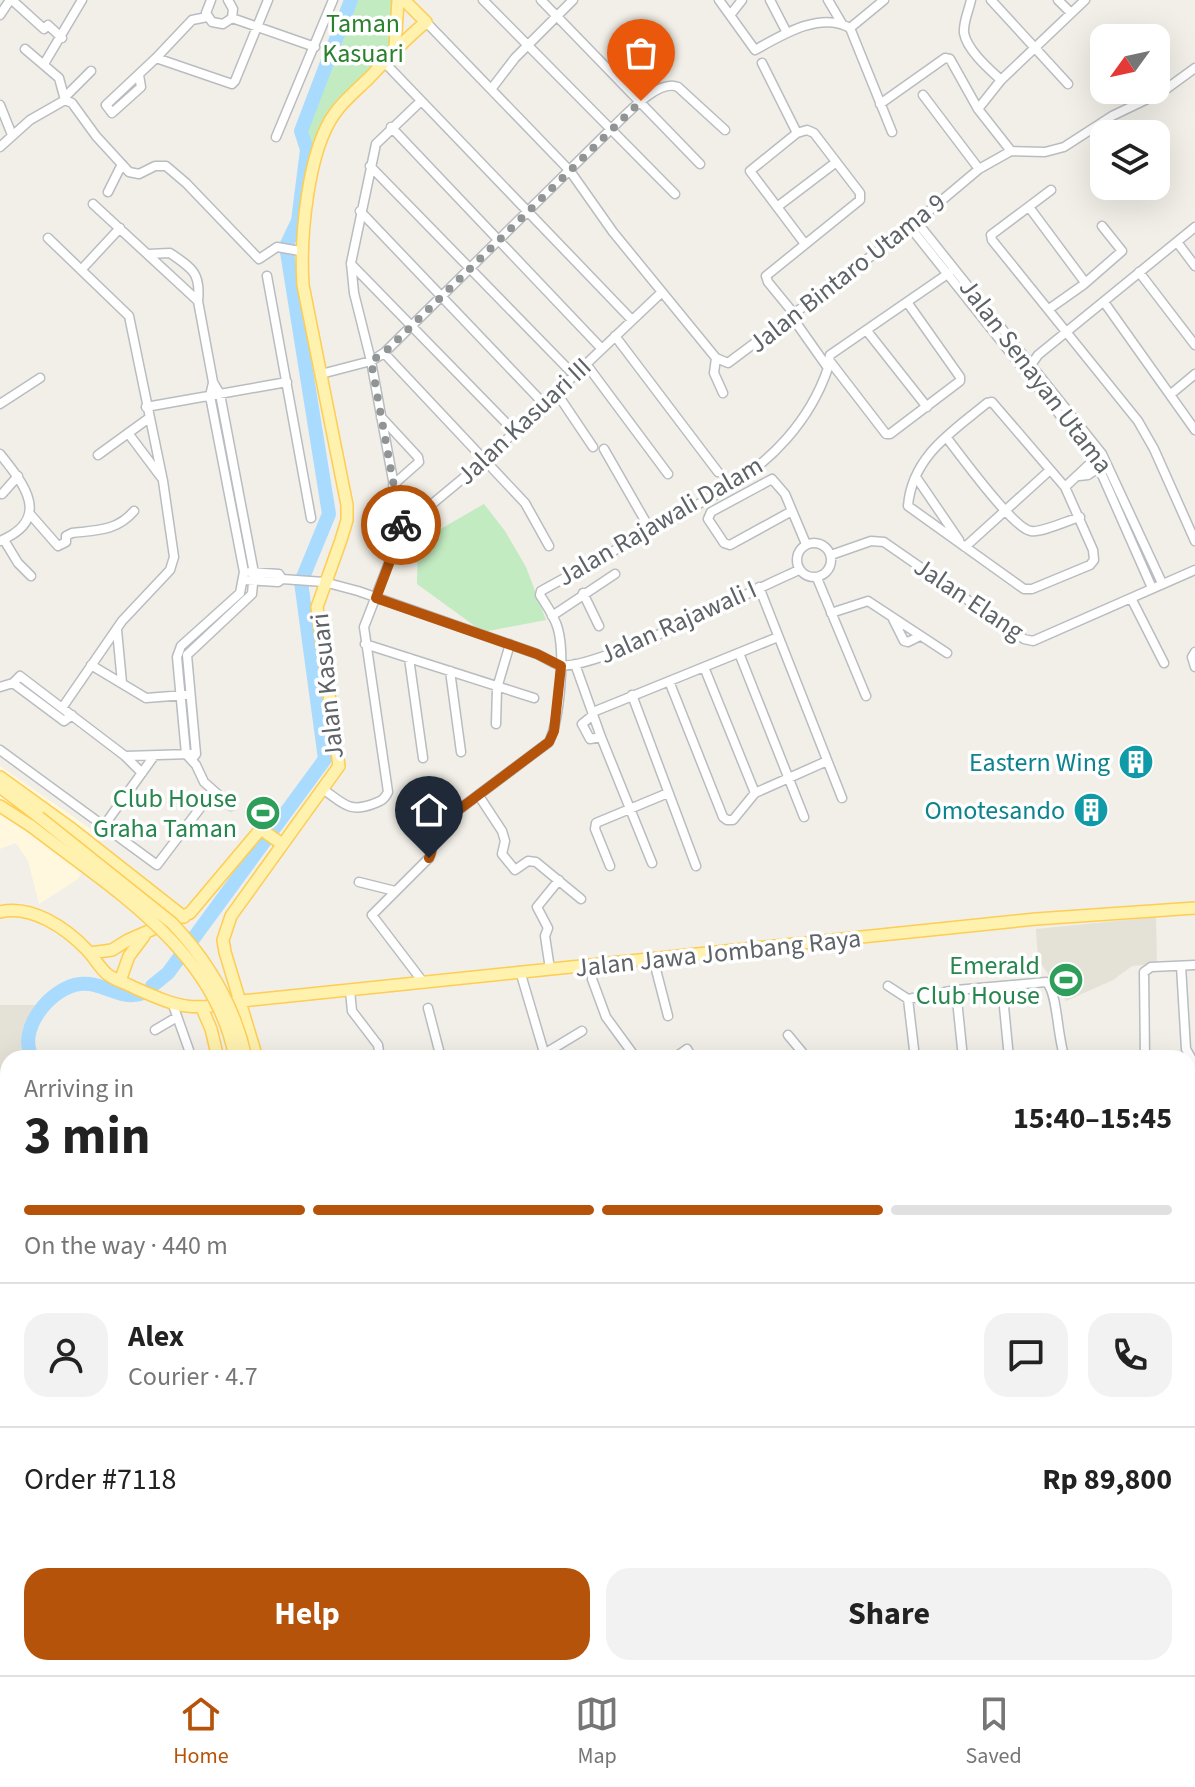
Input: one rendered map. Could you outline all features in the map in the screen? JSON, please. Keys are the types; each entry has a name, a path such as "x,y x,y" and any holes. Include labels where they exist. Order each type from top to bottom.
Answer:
{"main road":[{"path":"395,48 398,0"},
{"name":"Jalan Bintaro Utama 9","path":"404,0 426,22"},
{"name":"Jalan Kasuari","path":"255,1050 225,952 225,931 231,916 280,842 324,790 339,766 317,607 344,530 347,505 303,285 292,249 322,135 335,112 395,48 426,22"},
{"path":"0,777 184,917"},
{"path":"0,787 35,822 172,939 210,993 224,1021 233,1050"},
{"path":"0,806 35,822 172,923 210,970 233,1013 244,1050"},
{"path":"90,953 105,953 197,908 258,832 262,830 280,842"},
{"name":"Jalan Jawa Jombang Raya","path":"0,912 23,910 46,920 90,953 106,973 175,1011 520,971 550,969 590,973 653,958 1036,919 1195,908"},
{"path":"120,981 129,956 145,934"},
{"path":"202,1008 216,1050"}],"street":[{"path":"0,15 11,0 44,29 48,25 62,38"},
{"path":"44,64 82,0"},
{"path":"207,17 206,9 211,0"},
{"path":"139,75 141,87 112,113 106,105 192,20 207,17 219,25 232,18 233,9 228,0"},
{"path":"156,58 232,84 268,0"},
{"path":"276,137 333,0"},
{"path":"483,0 675,194"},
{"path":"541,0 700,164"},
{"path":"492,88 528,45 573,0"},
{"path":"719,0 755,50 802,26 836,21 846,26"},
{"path":"731,14 742,0"},
{"path":"770,0 787,33"},
{"path":"828,0 846,26 892,132"},
{"path":"846,26 884,0"},
{"path":"971,0 964,24 965,35 1001,80"},
{"path":"991,0 1068,84"},
{"path":"1058,0 1071,13"},
{"path":"978,109 1001,80 1085,0"},
{"path":"232,18 315,47"},
{"name":"Jalan Bintaro Utama 9","path":"426,22 570,171 613,232 716,358 728,363 913,224 979,169 1011,151"},
{"path":"25,49 59,78 65,98 134,175 155,166 166,166 259,259 277,247 292,249"},
{"path":"880,104 945,58 950,59 978,109 1011,151 1045,152 1064,147 1112,116 1169,87 1195,68"},
{"path":"384,62 632,320"},
{"path":"762,63 797,133"},
{"path":"0,147 30,120 65,98 91,71"},
{"path":"321,374 371,361 384,353 611,129 662,86 671,84 725,130"},
{"path":"923,95 979,169"},
{"path":"402,529 371,361 354,293 351,263 376,144 421,101"},
{"path":"0,105 12,135"},
{"path":"391,127 602,349"},
{"path":"793,316 766,276 860,200 860,193 814,133 807,130 797,133 750,171 805,244"},
{"path":"777,207 835,163"},
{"path":"108,192 122,164"},
{"path":"370,166 574,375"},
{"path":"1051,190 991,237 1146,434 1195,541"},
{"path":"93,204 198,301"},
{"path":"1029,207 1084,281"},
{"path":"360,211 544,404"},
{"name":"Jalan Senayan Utama","path":"913,224 1101,461 1152,588"},
{"path":"1049,309 1122,251 1102,226"},
{"path":"1029,362 1195,227"},
{"path":"81,270 120,228"},
{"path":"48,238 129,316 163,481 173,564 117,629 62,708"},
{"path":"1177,242 1195,266"},
{"path":"148,254 170,253 196,275 200,284 198,301 213,382 220,394 252,594 187,655 186,695 191,756 204,782 231,806"},
{"path":"351,263 515,432"},
{"path":"907,302 960,381 890,434 883,433 829,360 830,355 949,270"},
{"name":"Jalan Senayan Utama","path":"949,270 1029,362 1101,461 1162,583"},
{"path":"1139,272 1195,345"},
{"path":"267,276 311,518"},
{"name":"Jalan Kasuari III","path":"324,790 358,810 384,800 388,792 364,627 367,612 376,598 402,529 485,460 662,292"},
{"path":"1104,302 1195,430"},
{"name":"Jalan Rajawali Dalam","path":"423,982 374,919 374,911 429,858 434,849 433,833 437,826 549,742 554,731 561,666 560,639 540,595 544,588 724,490 761,466 815,401 828,368 793,316"},
{"path":"867,331 927,407"},
{"path":"615,336 718,472"},
{"path":"384,353 525,503 549,546"},
{"path":"716,358 714,373 723,393"},
{"path":"714,373 728,363"},
{"path":"586,364 668,474"},
{"path":"1171,394 1195,374"},
{"path":"0,404 40,378"},
{"path":"213,382 210,396 249,576"},
{"path":"146,407 287,382"},
{"path":"556,392 593,447"},
{"path":"992,402 1050,470 1065,487 1080,517 1094,560 1082,569 1032,589 1024,589 908,506 916,477 930,450 992,402"},
{"path":"380,416 418,457 419,462 393,485"},
{"path":"98,455 149,418"},
{"path":"128,433 163,481"},
{"path":"946,437 1005,511 1031,531 1080,517"},
{"path":"604,449 651,531"},
{"path":"0,454 18,476 29,497 30,514 58,546 66,542 66,536 72,533 114,528 125,522 134,511"},
{"path":"1065,487 1079,476 1088,475 1101,461"},
{"path":"963,546 1050,470"},
{"path":"2,494 18,476"},
{"path":"916,477 963,546"},
{"path":"792,511 730,545 724,543 708,519 711,512 772,479 782,487 806,544"},
{"path":"30,514 17,532 2,541 31,576"},
{"name":"Jalan Elang","path":"831,555 871,541 884,542 1028,641 1195,570"},
{"path":"816,543 825,547 831,555 831,565 826,574 817,578 806,577 799,570 796,561 798,551 806,544 816,543"},
{"name":"Jalan Rajawali I","path":"561,666 588,662 639,642 799,570"},
{"path":"249,576 279,574 283,579 324,582 510,644 561,666"},
{"path":"552,616 615,574"},
{"path":"817,578 866,696"},
{"path":"759,587 842,798"},
{"path":"583,593 599,626"},
{"path":"1131,598 1164,663"},
{"path":"831,613 865,601 947,653"},
{"path":"892,616 904,641 920,636"},
{"path":"117,629 122,683"},
{"path":"601,737 590,739 582,724 593,713 778,637"},
{"path":"365,644 534,698"},
{"path":"496,724 497,688 510,644"},
{"path":"1195,652 1192,660 1195,667"},
{"path":"739,653 804,817"},
{"path":"409,658 423,758"},
{"path":"575,664 652,863"},
{"path":"91,665 146,698 186,695"},
{"path":"704,667 755,793"},
{"path":"450,671 461,752"},
{"path":"0,687 13,683 20,676 125,756 142,773"},
{"path":"669,681 723,817 733,820 755,793 827,761"},
{"path":"13,683 64,721 72,715"},
{"path":"632,695 696,866"},
{"path":"0,750 157,865 213,791"},
{"path":"125,756 191,756"},
{"path":"103,827 154,756"},
{"path":"610,866 595,826 668,793"},
{"path":"479,796 502,831 505,841 502,854 511,869 515,870 528,861 536,862 581,899"},
{"path":"550,969 545,936 548,928 537,907 559,880"},
{"path":"359,882 395,891"},
{"path":"653,958 668,1016"},
{"path":"1145,1050 1144,972 1151,967 1195,965"},
{"path":"1181,966 1187,1050"},
{"path":"520,971 544,1050"},
{"path":"590,973 606,1017 630,1050"},
{"path":"888,986 908,999 956,990 1039,982 1050,984 1062,1050"},
{"path":"1002,986 1008,1050"},
{"path":"956,990 962,1050"},
{"path":"350,991 352,1011 379,1050"},
{"path":"908,999 914,1050"},
{"path":"428,1008 439,1050"},
{"path":"155,1030 175,1011 189,1050"},
{"path":"551,1050 582,1031"},
{"path":"788,1035 800,1050"}],"shaded area":[{"path":"0,766 101,836 78,879 39,904 28,861 16,843 0,849"},
{"path":"1156,917 1157,964 1132,966 1113,980 1066,1001 1038,959 1036,929"},
{"path":"0,1005 41,1005 21,1038 25,1050 0,1050"}],"green space":[{"name":"Taman Kasuari","path":"350,0 393,0 390,50 339,101 306,181 303,176 308,143 302,125"},
{"path":"484,504 505,531 526,567 546,620 483,632 417,584 418,542"}],"waterway":[{"path":"152,986 168,973 325,759 301,582 329,514 286,246 298,221 307,150 301,131 351,0"},
{"path":"30,1050 29,1035 39,1012 58,993 69,987 88,984 125,995 140,994"}],"way so far":[{"path":"401,525 371,361 384,353 641,101"}],"place":[{"name":"Eastern Wing","path":"1136,762"},
{"name":"Omotesando","path":"1091,810"},
{"name":"Club House Graha Taman","path":"263,813"},
{"name":"Emerald Club House","path":"1066,980"}],"route":[{"path":"401,525 376,598 537,654 561,666 554,731 549,742 437,826 433,833 434,849 429,858"}]}
